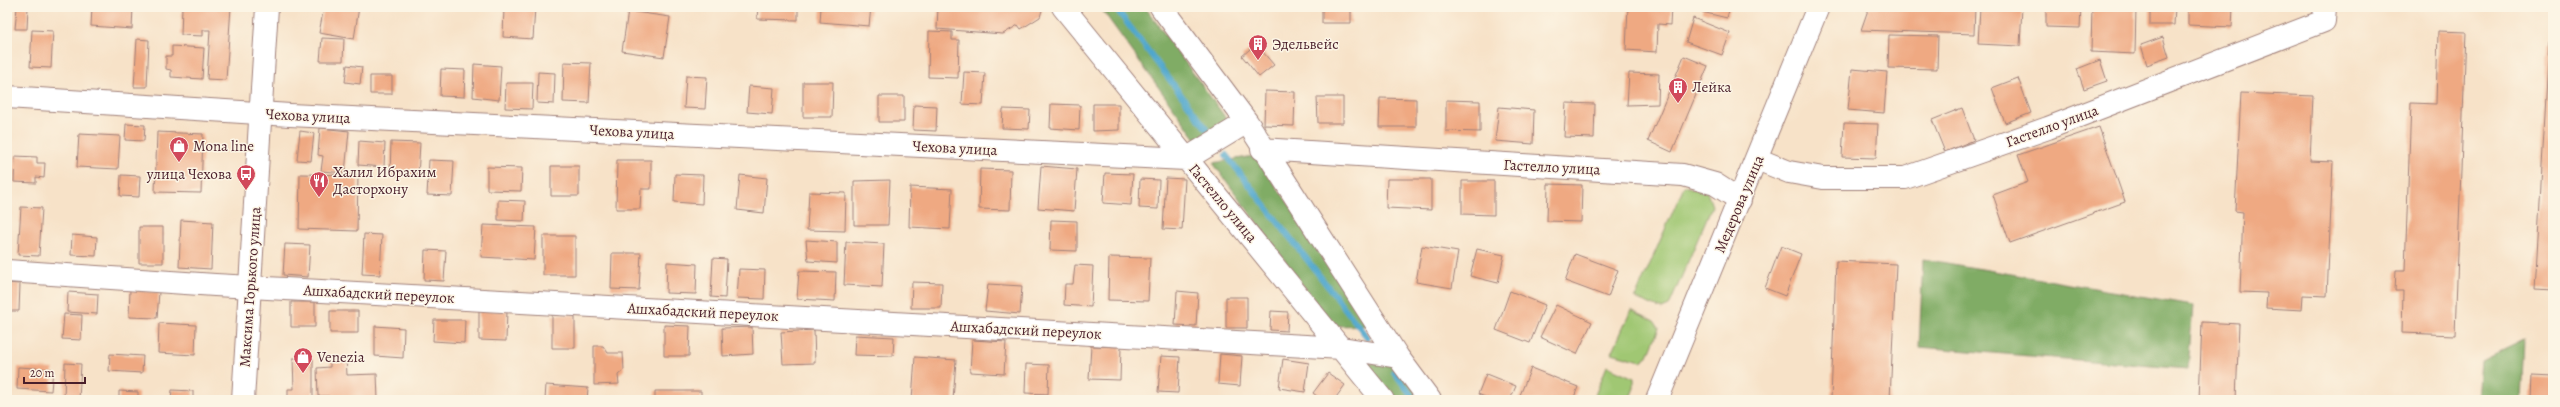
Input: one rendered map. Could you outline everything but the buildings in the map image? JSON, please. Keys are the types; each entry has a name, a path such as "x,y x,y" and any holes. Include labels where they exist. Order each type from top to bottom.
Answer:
{"street":[{"name":"Максима Горького улица","path":"243,400 267,7"},
{"name":"Гастелло улица","path":"1063,7 1383,400"},
{"path":"1161,7 1247,122 1262,149 1398,357 1430,400"},
{"name":"Медерова улица","path":"1657,400 1818,7"},
{"name":"Гастелло улица","path":"1757,159 1789,172 1823,178 1905,178 2048,128 2324,21 2325,7"},
{"name":"Чехова улица","path":"7,97 260,113 1186,159"},
{"path":"1186,159 1247,122"},
{"name":"Гастелло улица","path":"1262,149 1683,175 1715,184 1740,200"},
{"name":"Ашхабадский переулок","path":"7,271 251,287 1342,348 1398,357"}],"green space":[{"path":"1100,7 1145,7 1228,121 1196,139"},
{"path":"1254,156 1377,325 1333,326 1213,163"},
{"path":"1684,186 1707,192 1712,206 1669,306 1662,309 1635,298"},
{"path":"1923,259 2193,305 2188,369 1919,347"},
{"path":"1631,310 1654,321 1659,328 1648,356 1641,361 1612,353"},
{"path":"2524,339 2521,400 2478,400 2481,360"},
{"path":"1360,363 1406,364 1445,400 1398,400"},
{"path":"1607,366 1634,378 1634,388 1629,400 1593,400"}],"waterway":[{"path":"1115,7 1206,128"},
{"path":"1226,155 1367,337"},
{"path":"1394,372 1415,400"}],"place":[{"name":"Эдельвейс","path":"1258,61"},
{"name":"Лейка","path":"1678,104"},
{"name":"Mona line","path":"179,163"},
{"name":"улица Чехова","path":"246,191"},
{"name":"Халил Ибрахим Дасторхону","path":"319,198"},
{"name":"Venezia","path":"303,374"}]}
